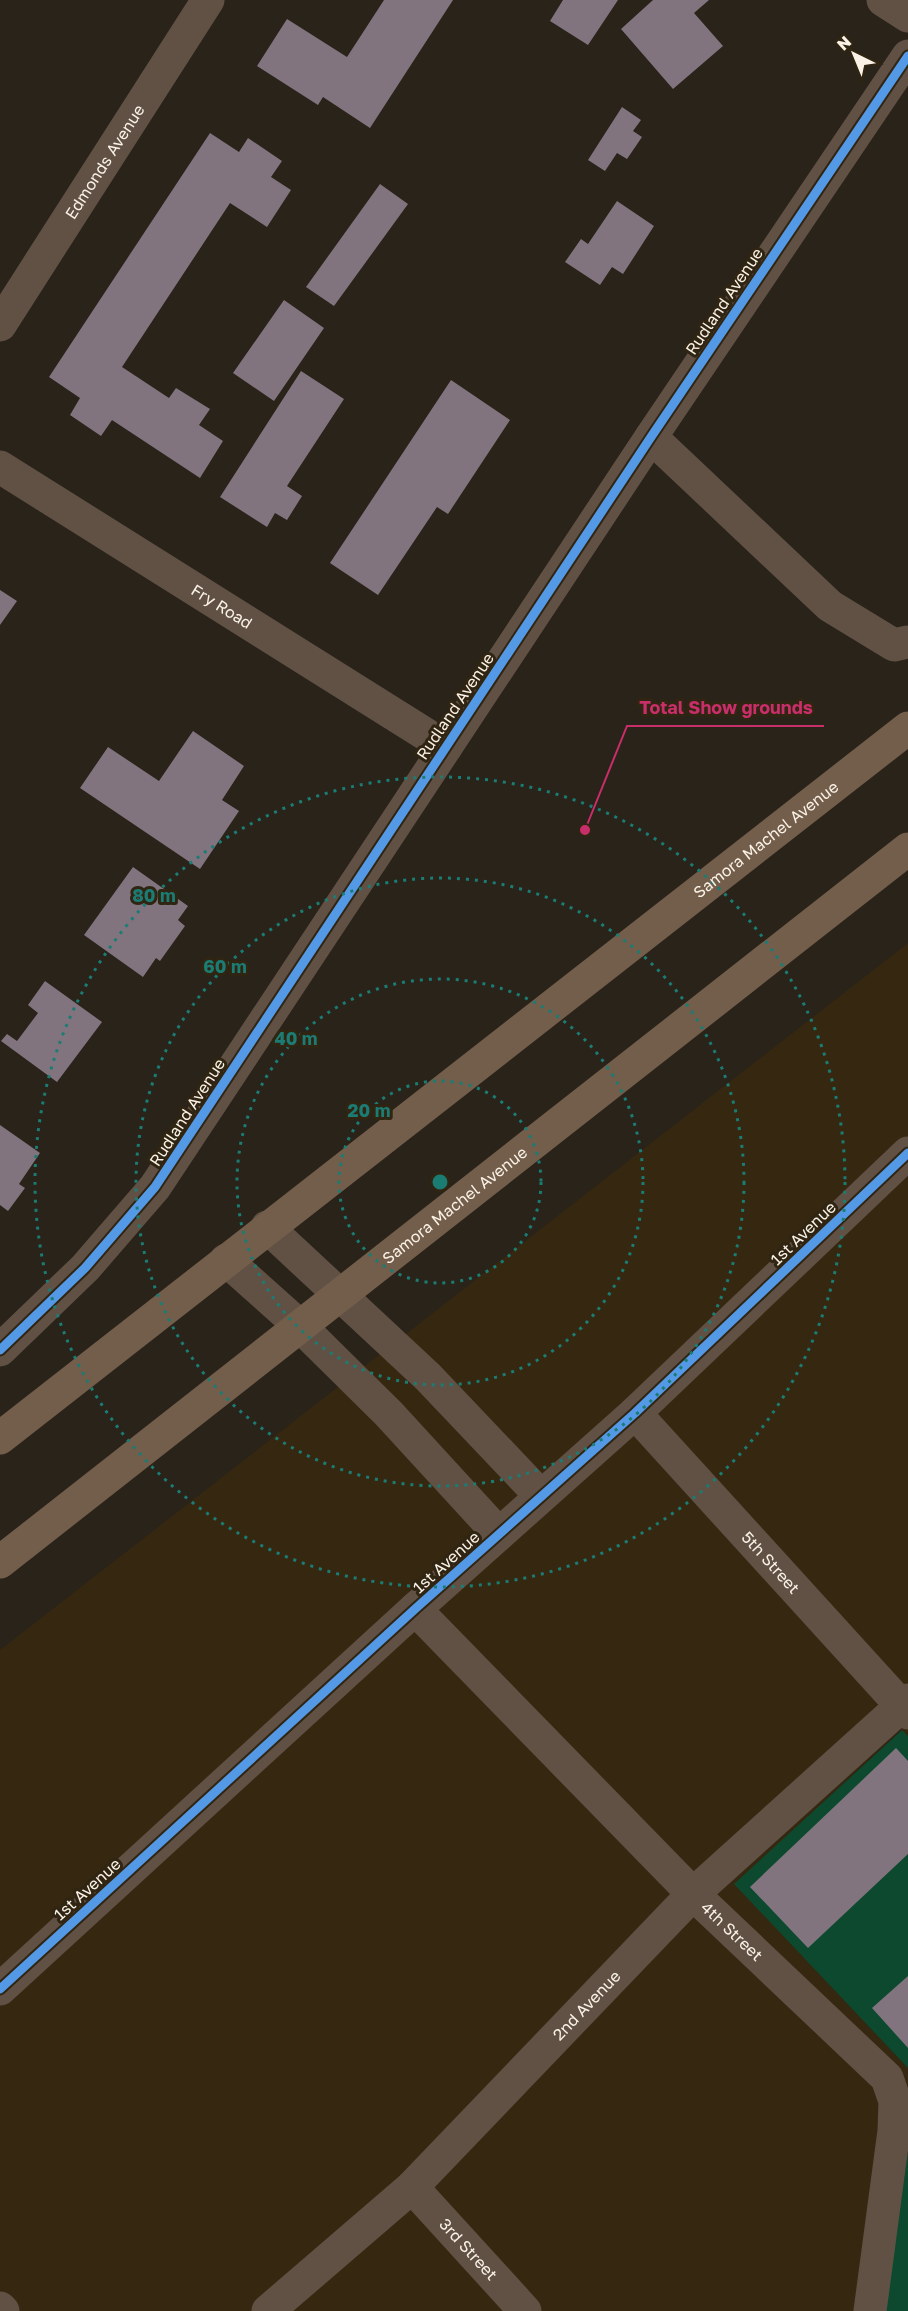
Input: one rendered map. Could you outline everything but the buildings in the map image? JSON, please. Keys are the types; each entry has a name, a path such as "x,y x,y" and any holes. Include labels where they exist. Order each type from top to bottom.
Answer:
{"highway":[{"name":"Samora Machel Avenue","path":"0,1438 908,728"},
{"name":"Samora Machel Avenue","path":"0,1562 908,849"}],"street":[{"name":"Edmonds Avenue","path":"0,325 208,0"},
{"path":"883,0 908,16"},
{"name":"Rudland Avenue","path":"0,1350 85,1268 155,1187 651,437 908,56"},
{"path":"651,437 830,606 894,645 908,642"},
{"name":"Fry Road","path":"0,467 446,747"},
{"name":"1st Avenue","path":"0,1989 415,1609 635,1413 908,1153"},
{"path":"267,1227 428,1377 541,1496"},
{"path":"226,1260 300,1326 389,1414 499,1534"},
{"name":"5th Street","path":"635,1413 906,1706"},
{"name":"4th Street","path":"415,1609 693,1894 887,2078 895,2101 894,2131 870,2311"},
{"name":"2nd Avenue","path":"268,2311 412,2187 693,1894 906,1706"},
{"name":"3rd Street","path":"412,2187 525,2311"}],"shaded area":[{"path":"908,943 908,1736 901,1730 735,1884 908,2068 908,2150 886,2311 0,2311 0,1650"}],"green space":[{"path":"902,1730 908,1736 908,2068 734,1884"},
{"path":"908,2150 908,2311 886,2311"}],"cycle path":[{"path":"0,1350 85,1268 155,1187 651,437 908,56"},
{"path":"0,1989 415,1609 635,1413 908,1153"}],"place":[{"name":"Total Show grounds","path":"585,830"}]}
